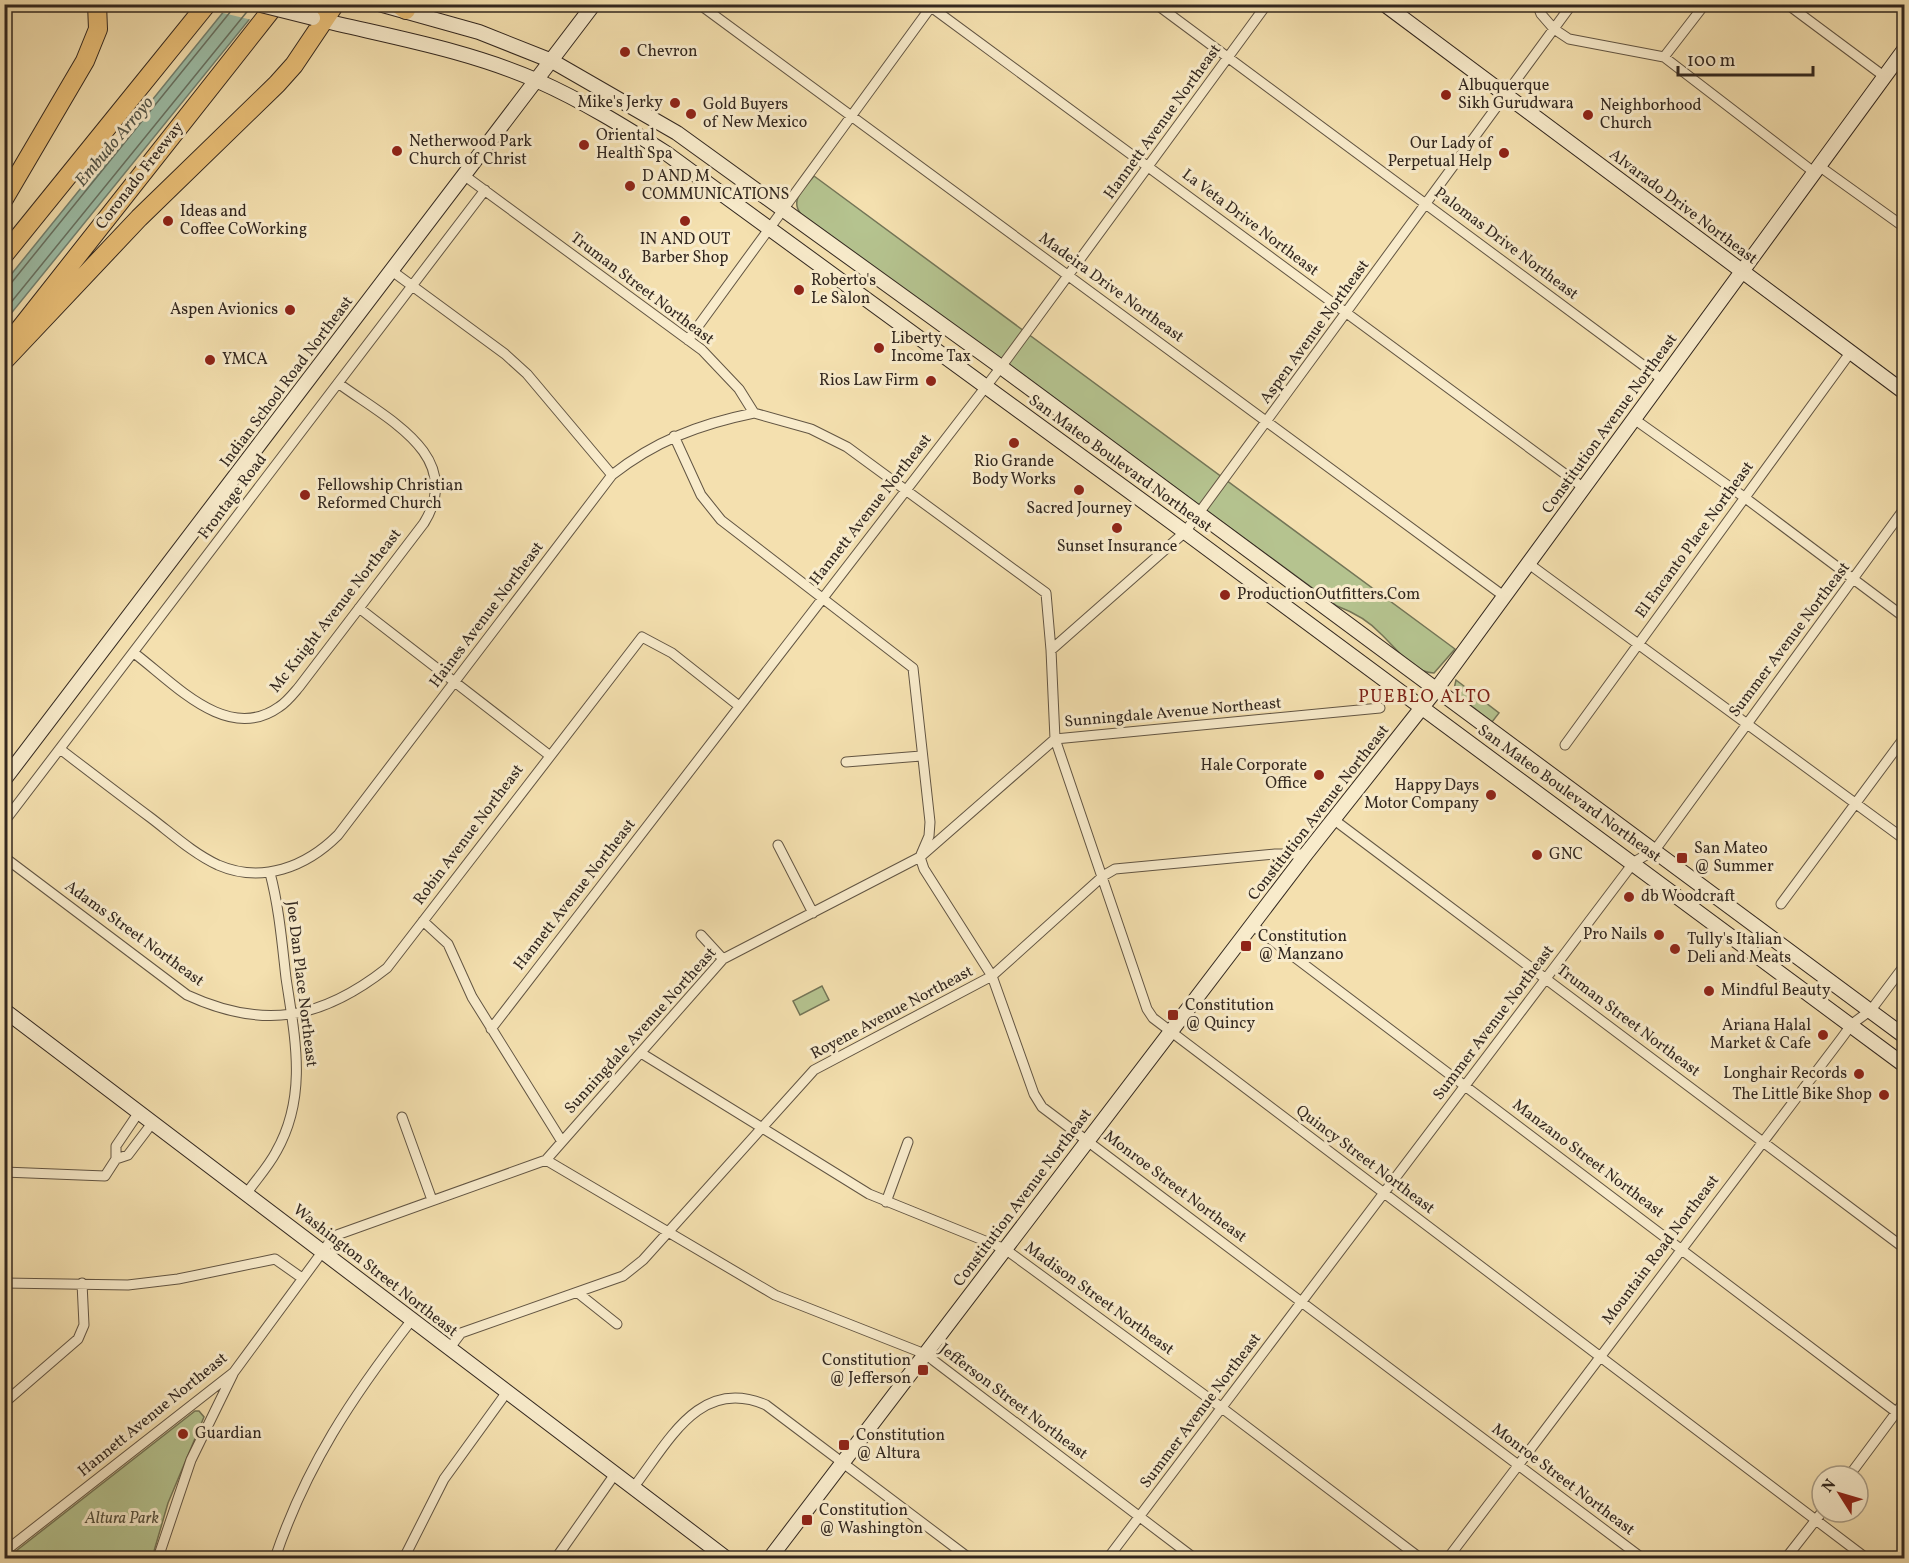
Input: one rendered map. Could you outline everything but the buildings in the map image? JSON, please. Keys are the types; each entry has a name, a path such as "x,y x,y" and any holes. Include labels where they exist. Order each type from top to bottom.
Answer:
{"highway":[{"path":"4,199 85,61 98,29 97,4"},
{"path":"4,255 207,4"},
{"name":"Coronado Freeway","path":"4,348 276,4"},
{"path":"4,361 139,218 277,84 318,19 335,4"}],"street":[{"name":"San Mateo Boulevard Northeast","path":"257,4 461,53 537,81 616,122 666,153 1634,862 1905,1065"},
{"name":"San Mateo Boulevard Northeast","path":"379,4 402,8 479,32 552,61 677,133 1001,367 1435,691 1655,850 1905,1036"},
{"name":"Indian School Road Northeast","path":"4,780 594,4"},
{"name":"Madeira Drive Northeast","path":"699,4 1504,597"},
{"name":"Palomas Drive Northeast","path":"1156,4 1663,380"},
{"name":"Hannett Avenue Northeast","path":"491,1029 1001,367 1267,4"},
{"name":"Alvarado Drive Northeast","path":"1384,4 1743,271 1750,280 1905,392"},
{"path":"1537,4 1541,14 1554,29 1569,39 1664,57 1817,170 1905,227"},
{"name":"Aspen Avenue Northeast","path":"1051,650 1185,532 1427,205 1572,4"},
{"path":"1664,57 1705,4"},
{"path":"1787,4 1885,77"},
{"path":"688,340 770,230 782,210 930,5"},
{"name":"La Veta Drive Northeast","path":"930,5 1584,488"},
{"name":"Constitution Avenue Northeast","path":"770,1558 1333,819 1423,707 1885,77 1902,58"},
{"name":"Truman Street Northeast","path":"465,176 702,350 739,389 754,413"},
{"name":"Frontage Road","path":"4,822 485,190"},
{"path":"392,272 505,354 527,374 612,474"},
{"name":"El Encanto Place Northeast","path":"1565,745 1850,353"},
{"name":"Mc Knight Avenue Northeast","path":"134,653 205,707 225,718 254,718 281,707 359,608 431,512 437,490 433,468 426,452 413,438 338,383"},
{"path":"754,413 812,429 838,442 1046,593 1051,650"},
{"name":"Haines Avenue Northeast","path":"270,873 314,855 338,835 612,474 652,446 674,436 710,422 754,413"},
{"path":"1634,420 1744,497 1905,617"},
{"path":"674,436 701,495 721,520 913,668 930,822 929,836 921,857"},
{"name":"Summer Avenue Northeast","path":"1108,1558 1634,862 1655,850 1905,509"},
{"path":"1529,564 1905,839"},
{"path":"359,608 549,755"},
{"name":"Robin Avenue Northeast","path":"291,1014 330,1004 369,982 396,957 549,755 642,637 672,653 739,705"},
{"name":"Quincy Street Northeast","path":"1051,650 1055,739 1147,1010 1170,1032 1810,1515"},
{"name":"Sunningdale Avenue Northeast","path":"546,1160 561,1140 723,960 921,857 1055,739 1380,708"},
{"path":"1781,904 1905,738"},
{"path":"60,749 191,849 217,865 243,873 270,873"},
{"path":"846,762 921,756"},
{"name":"Truman Street Northeast","path":"1333,819 1538,975 1547,979 1905,1248"},
{"path":"778,844 813,913"},
{"name":"Royene Avenue Northeast","path":"449,1349 461,1333 622,1276 643,1260 814,1070 992,976 1103,876 1121,867 1275,854 1306,855"},
{"name":"Adams Street Northeast","path":"4,857 187,995 215,1008 242,1015 291,1014"},
{"name":"Monroe Street Northeast","path":"921,857 924,869 992,976 1034,1094 1042,1107 1642,1558"},
{"name":"Joe Dan Place Northeast","path":"246,1194 275,1154 291,1115 298,1075 270,873"},
{"path":"423,921 448,944 472,998 561,1140"},
{"name":"Manzano Street Northeast","path":"1252,925 1901,1415"},
{"path":"701,935 723,960"},
{"name":"Mountain Road Northeast","path":"1448,1558 1852,1024 1871,1010 1905,966"},
{"name":"Washington Street Northeast","path":"4,1010 726,1558"},
{"name":"Madison Street Northeast","path":"641,1053 760,1128 886,1202 1005,1249 1222,1408 1419,1558"},
{"path":"4,1172 105,1176 116,1159 116,1146 139,1112"},
{"path":"402,1117 432,1200"},
{"path":"116,1159 128,1155 153,1122"},
{"path":"119,1141 131,1150"},
{"path":"886,1202 908,1142"},
{"path":"322,1251 334,1236 546,1160"},
{"name":"Jefferson Street Northeast","path":"546,1160 775,1295 925,1354 1194,1558"},
{"name":"Hannett Avenue Northeast","path":"4,1552 234,1372 322,1251"},
{"path":"4,1282 128,1285 178,1279 275,1259 302,1278"},
{"path":"4,1403 78,1339 84,1325 82,1283"},
{"path":"578,1293 617,1324"},
{"path":"275,1558 286,1526 323,1446 364,1381 411,1321"},
{"path":"158,1558 191,1460 234,1372"},
{"path":"404,1558 444,1479 507,1392"},
{"path":"633,1488 695,1410 726,1396 747,1397 766,1405 969,1558"},
{"path":"1859,1464 1901,1415 1905,1402"},
{"path":"556,1558 615,1474"},
{"path":"1786,1558 1813,1524"},
{"name":"Quincy Street Northeast","path":"1821,1524 1866,1558"}],"green space":[{"path":"814,176 1455,649 1434,673 1419,669 1366,621 1337,606 801,214 797,199"},
{"path":"1456,680 1499,713 1492,722 1456,694 1454,689"},
{"path":"822,986 829,1000 800,1015 793,1001"},
{"name":"Altura Park","path":"195,1411 199,1411 204,1417 168,1503 152,1558 7,1558"}],"water":[{"path":"229,5 261,5 5,321 5,282"}],"pier":[{"path":"225,4 264,4 252,20 219,12"}],"place":[{"name":"Chevron","path":"625,52"},
{"name":"Albuquerque Sikh Gurudwara","path":"1446,95"},
{"name":"Mike's Jerky","path":"675,103"},
{"name":"Gold Buyers of New Mexico","path":"691,114"},
{"name":"Neighborhood Church","path":"1588,115"},
{"name":"Oriental Health Spa","path":"584,145"},
{"name":"Netherwood Park Church of Christ","path":"397,151"},
{"name":"Our Lady of Perpetual Help","path":"1504,153"},
{"name":"D AND M COMMUNICATIONS","path":"630,186"},
{"name":"Ideas and Coffee CoWorking","path":"168,221"},
{"name":"IN AND OUT Barber Shop","path":"685,221"},
{"name":"Roberto's Le Salon","path":"799,290"},
{"name":"Aspen Avionics","path":"290,310"},
{"name":"Liberty Income Tax","path":"879,348"},
{"name":"YMCA","path":"210,360"},
{"name":"Rios Law Firm","path":"931,381"},
{"name":"Rio Grande Body Works","path":"1014,443"},
{"name":"Sacred Journey","path":"1079,490"},
{"name":"Fellowship Christian Reformed Church","path":"305,495"},
{"name":"Sunset Insurance","path":"1117,528"},
{"name":"ProductionOutfitters.Com","path":"1225,595"},
{"name":"Hale Corporate Office","path":"1319,775"},
{"name":"Happy Days Motor Company","path":"1491,795"},
{"name":"GNC","path":"1537,855"},
{"name":"San Mateo @ Summer","path":"1682,858"},
{"name":"db Woodcraft","path":"1629,897"},
{"name":"Pro Nails","path":"1659,935"},
{"name":"Constitution @ Manzano","path":"1246,946"},
{"name":"Tully's Italian Deli and Meats","path":"1675,949"},
{"name":"Mindful Beauty","path":"1709,991"},
{"name":"Constitution @ Quincy","path":"1173,1015"},
{"name":"Ariana Halal Market & Cafe","path":"1823,1035"},
{"name":"Longhair Records","path":"1859,1074"},
{"name":"The Little Bike Shop","path":"1884,1095"},
{"name":"Constitution @ Jefferson","path":"923,1370"},
{"name":"Guardian","path":"183,1434"},
{"name":"Constitution @ Altura","path":"844,1445"},
{"name":"Constitution @ Washington","path":"807,1520"}],"district":[{"name":"PUEBLO ALTO","path":"1425,697"}],"water label":[{"name":"Embudo Arroyo","path":"115,142"}]}
